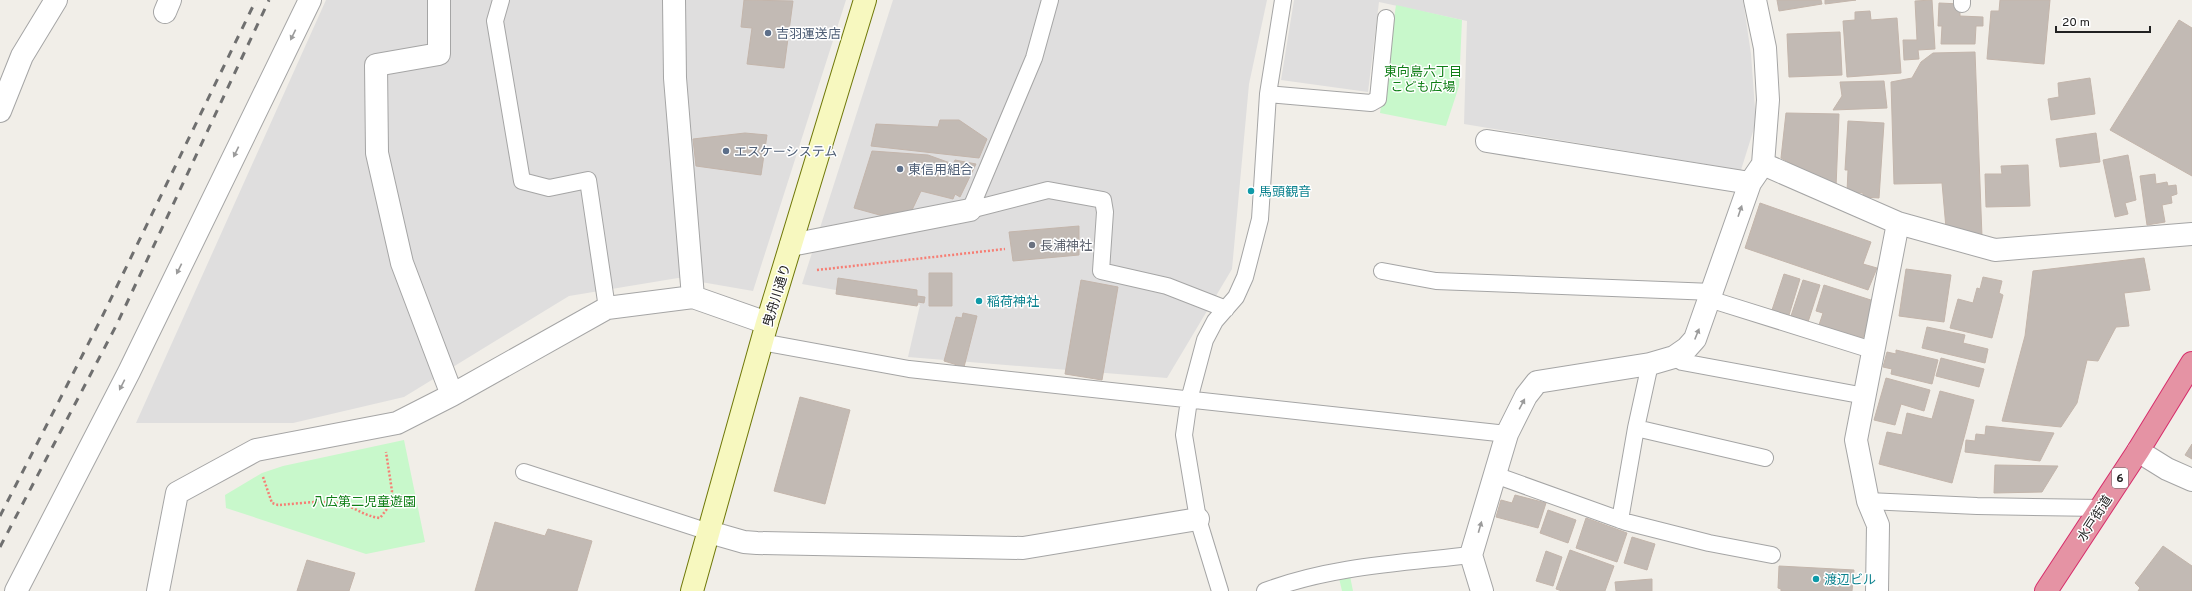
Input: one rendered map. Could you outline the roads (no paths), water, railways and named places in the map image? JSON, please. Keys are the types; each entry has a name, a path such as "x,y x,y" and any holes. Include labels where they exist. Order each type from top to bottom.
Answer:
{"highway":[{"name":"水戸街道","path":"2046,591 2138,451 2192,363"}],"street":[{"path":"0,111 22,56 56,0"},
{"path":"16,591 128,372 310,0"},
{"path":"439,0 439,54 376,65 378,153 402,263 452,395"},
{"path":"674,0 675,78 693,297"},
{"name":"曳舟川通り","path":"692,591 765,332 865,0"},
{"path":"1482,591 1472,555 1507,434 1526,396 1537,382 1650,364 1674,357 1695,339 1750,183 1763,164 1768,100 1764,48 1755,0"},
{"path":"1487,141 1750,183"},
{"path":"1763,164 1898,223 1995,250 2192,234"},
{"path":"791,245 970,210"},
{"path":"1877,591 1878,525 1868,501 1856,440 1864,396 1875,351 1898,223"},
{"path":"158,591 177,493 256,450 397,423 452,395 607,308 693,297 765,332"},
{"path":"2138,451 2168,469 2192,480"},
{"path":"709,532 744,542 1023,548 1198,519"}],"lane":[{"path":"501,0 495,21 522,181 549,188 588,180 607,308"},
{"path":"970,210 1034,58 1050,0"},
{"path":"1220,591 1198,519 1184,435 1189,400 1205,340 1215,321 1236,297 1245,277 1260,219 1268,94 1284,0"},
{"path":"1268,94 1371,103 1378,99 1386,18"},
{"path":"970,210 1011,198 1048,190 1103,200 1105,212 1101,271 1167,286 1226,309"},
{"path":"1382,271 1436,281 1711,295 1875,351"},
{"path":"765,332 909,369 1507,434"},
{"path":"1674,357 1682,362 1864,396"},
{"path":"1620,520 1636,428 1650,364"},
{"path":"1636,428 1765,458"},
{"path":"524,472 709,532"},
{"path":"1495,475 1620,520 1709,543 1772,555"},
{"path":"1868,501 1977,506 2101,508"},
{"path":"1265,591 1317,574 1343,569 1472,555"}],"railway":[{"path":"0,516 102,317 256,0"},
{"path":"0,547 117,324 269,0"}],"place":[{"name":"吉羽運送店","path":"768,33"},
{"name":"エスケーシステム","path":"726,151"},
{"name":"東信用組合","path":"900,169"},
{"name":"馬頭観音","path":"1251,191"},
{"name":"長浦神社","path":"1032,245"},
{"name":"稲荷神社","path":"979,301"},
{"name":"渡辺ビル","path":"1816,579"}],"park label":[{"name":"東向島六丁目 こども広場","path":"1423,78"},
{"name":"八広第二児童遊園","path":"364,501"}]}
